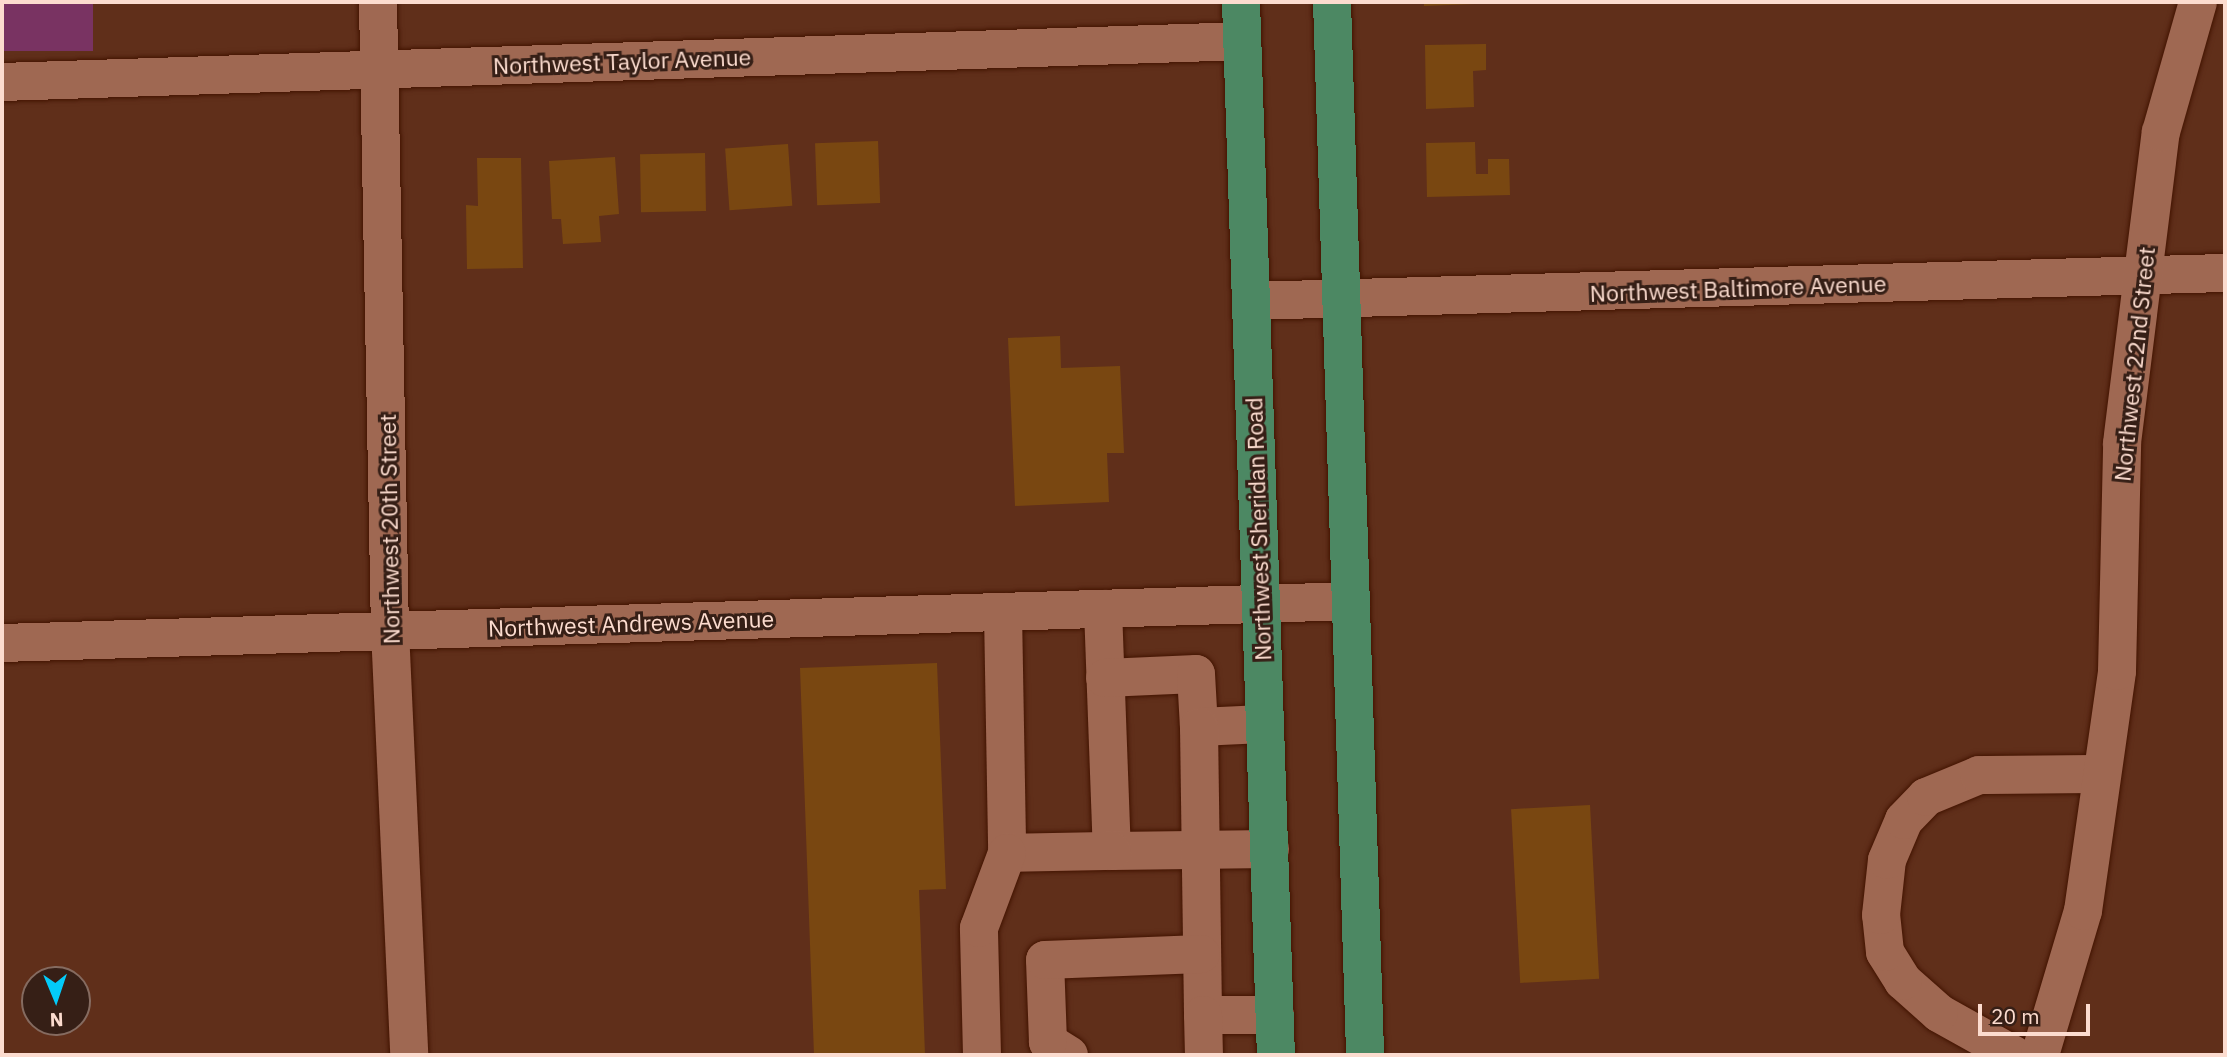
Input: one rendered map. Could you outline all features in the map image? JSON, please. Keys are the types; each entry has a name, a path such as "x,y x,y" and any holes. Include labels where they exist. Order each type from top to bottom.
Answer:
{"main road":[{"name":"Northwest Sheridan Road","path":"1241,2 1276,1055"},
{"path":"1332,2 1365,1055"}],"street":[{"name":"Northwest 20th Street","path":"378,2 390,630 409,1055"},
{"name":"Northwest 22nd Street","path":"2040,1055 2083,911 2117,671 2122,443 2161,132 2198,2"},
{"name":"Northwest Taylor Avenue","path":"2,82 1242,41"},
{"name":"Northwest Baltimore Avenue","path":"1251,301 2225,273"},
{"name":"Northwest Andrews Avenue","path":"2,643 1350,601"},
{"path":"1103,609 1112,851"},
{"path":"982,1055 979,928 1007,853 1003,612"},
{"path":"1105,678 1196,674 1205,1055"},
{"path":"1199,727 1263,724"},
{"path":"2014,1055 1939,1013 1903,981 1885,952 1881,915 1887,860 1904,820 1926,797 1979,775 2102,774"},
{"path":"1007,853 1270,849"},
{"path":"1069,1055 1048,1042 1045,960 1201,954"},
{"path":"1203,1015 1275,1015"}],"shaded area":[{"path":"2,2 93,2 93,51 2,51"}],"building":[{"path":"1424,2 1475,2 1475,4 1424,6"},
{"path":"1486,44 1486,70 1473,71 1474,107 1426,109 1425,45"},
{"path":"878,141 880,203 817,205 815,143"},
{"path":"1475,142 1476,174 1488,174 1488,159 1509,159 1510,195 1427,197 1426,143"},
{"path":"788,144 792,206 729,210 725,148"},
{"path":"705,153 706,211 641,212 640,154"},
{"path":"615,157 619,214 599,216 601,242 563,244 561,219 552,219 549,161"},
{"path":"477,158 521,158 523,268 467,269 466,205 478,206"},
{"path":"1060,336 1061,368 1120,366 1124,453 1107,453 1109,502 1015,506 1008,338"},
{"path":"937,663 946,889 919,890 925,1055 814,1055 800,668"},
{"path":"1590,805 1599,979 1520,983 1511,809"}]}
